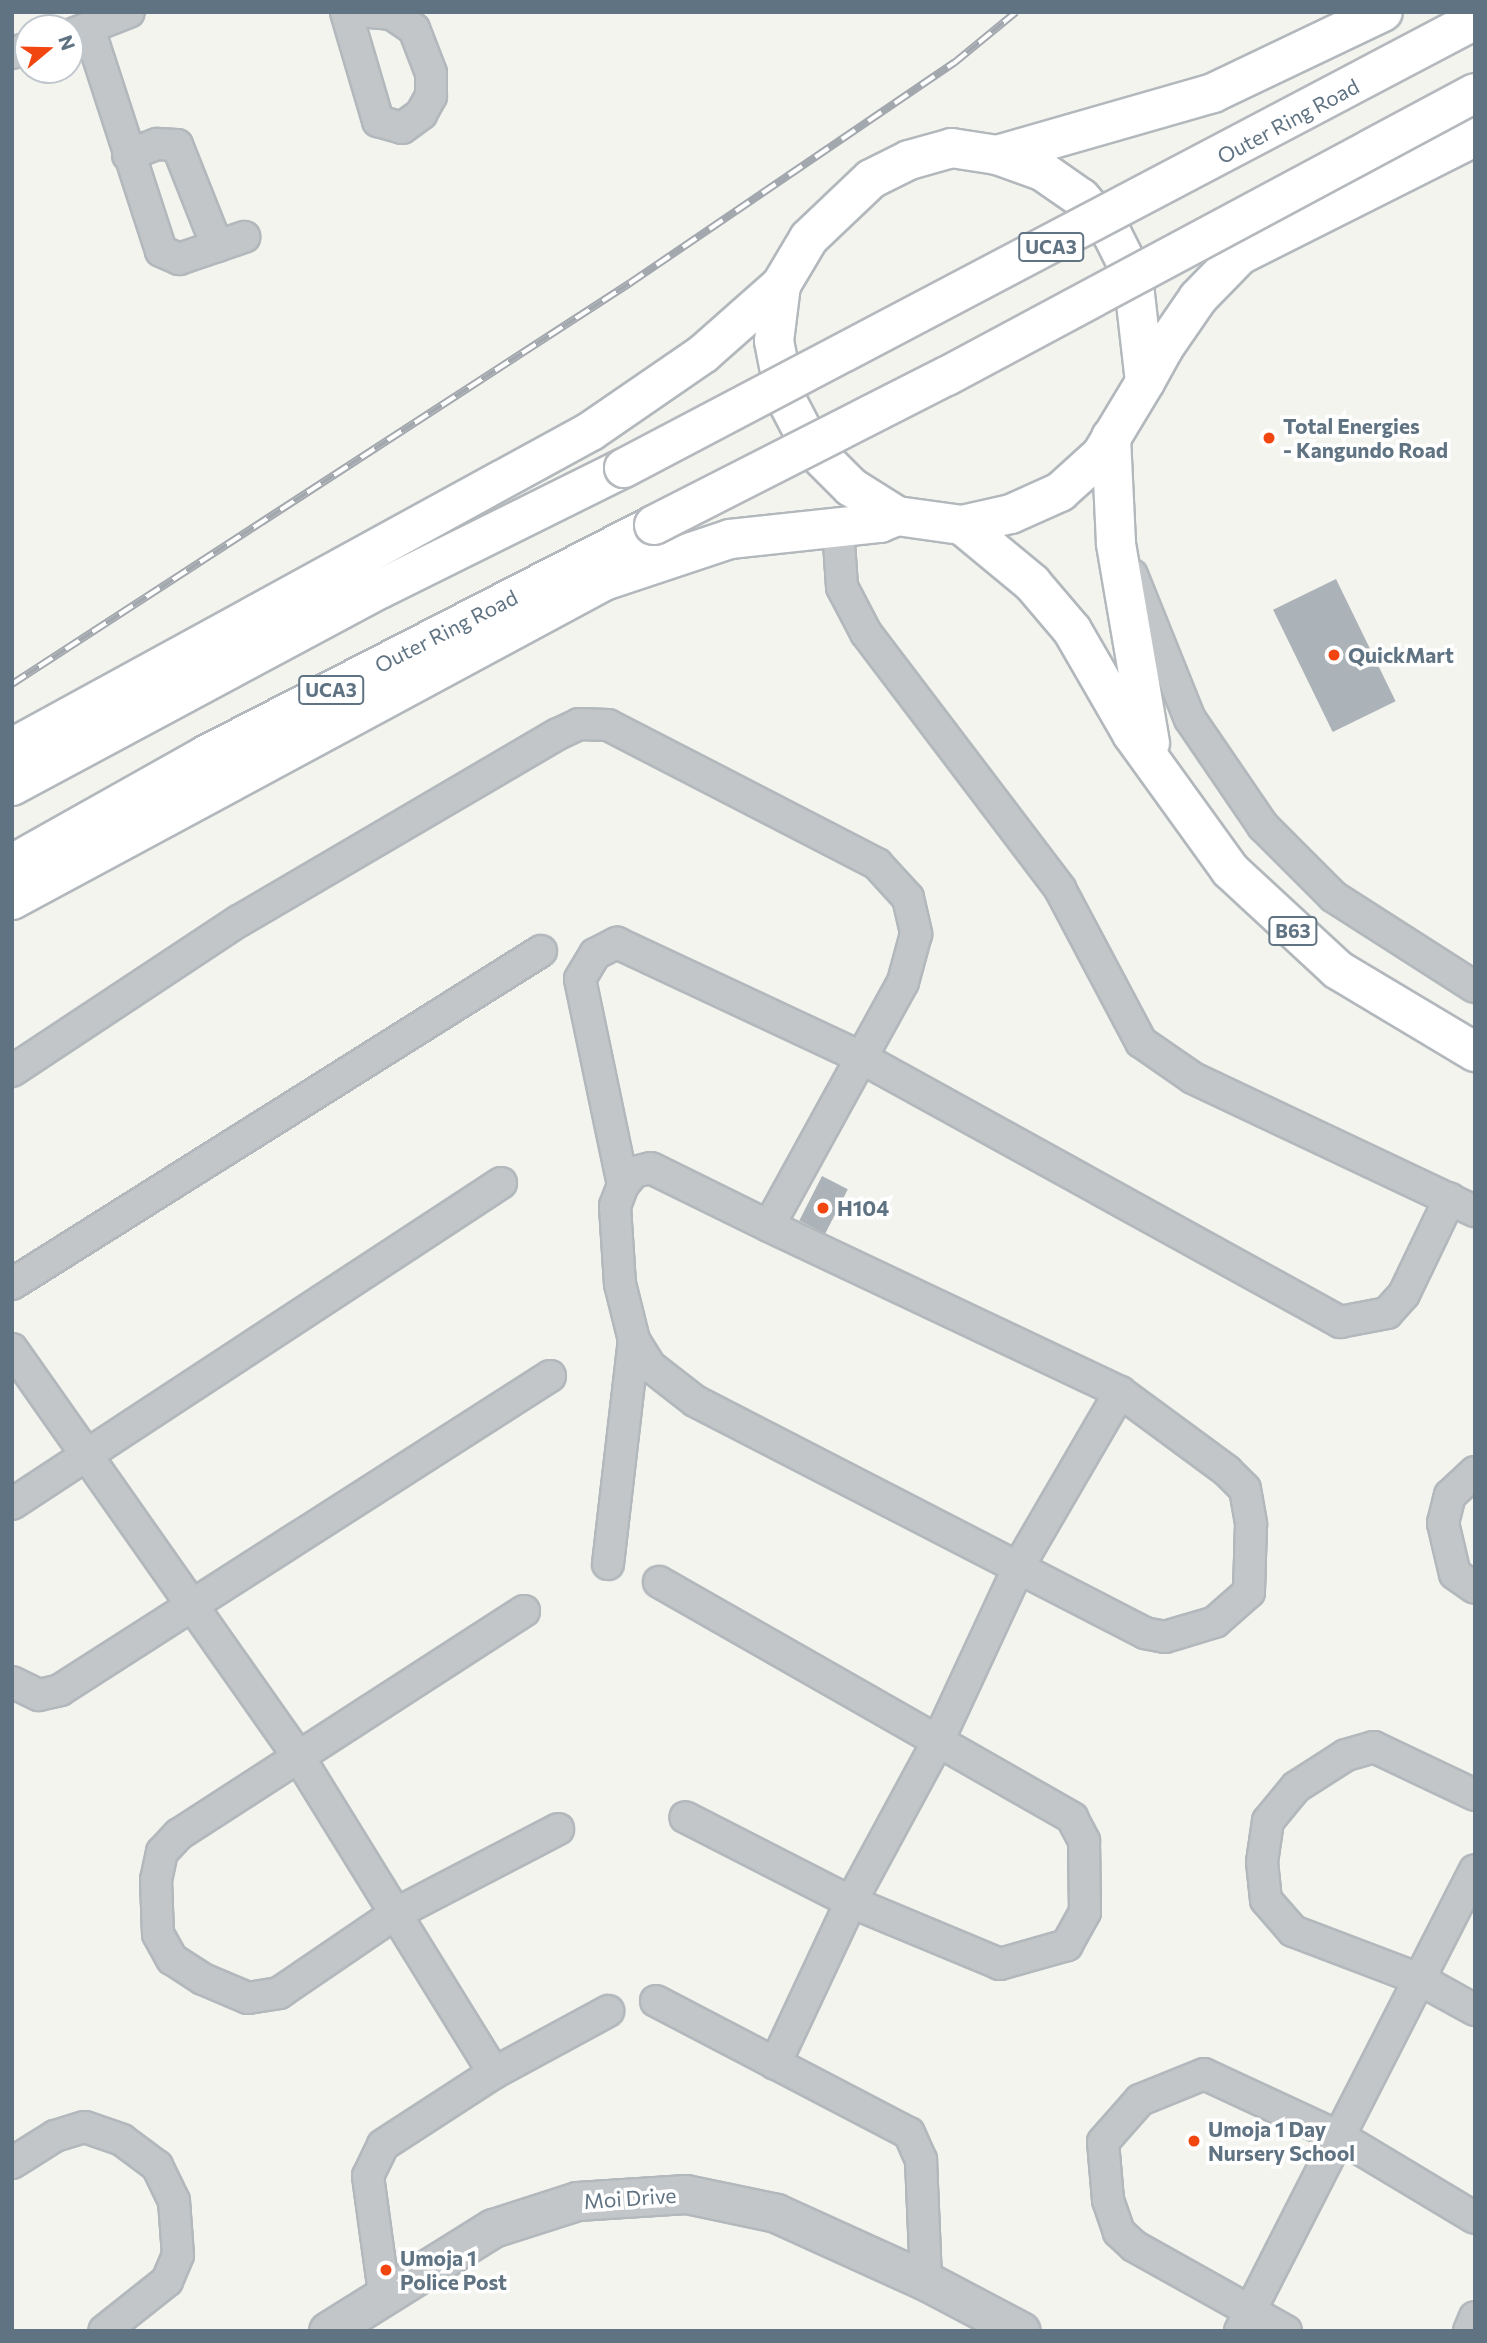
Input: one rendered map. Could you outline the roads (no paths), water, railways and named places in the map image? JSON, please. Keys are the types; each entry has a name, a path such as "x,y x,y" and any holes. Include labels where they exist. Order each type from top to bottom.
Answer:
{"main road":[{"path":"998,155 1213,93 1383,12"},
{"name":"Outer Ring Road","path":"12,786 380,589 1124,209 1475,20"},
{"name":"Outer Ring Road","path":"12,864 206,755 947,376 1475,93"},
{"path":"781,285 774,341 785,397 811,447 851,487 897,516 962,525 1011,514 1060,492 1101,455 1198,298 1240,255 1475,137"},
{"path":"12,748 591,431 703,354 781,285 809,238 871,179 909,160 952,148 998,155 1042,171 1071,191 1112,234 1133,276 1145,382"},
{"path":"1111,437 1116,544 1155,762"},
{"name":"UCA3","path":"12,900 604,580 730,539 838,528 897,516"},
{"path":"962,525 1032,583 1072,630 1132,734 1155,762"},
{"name":"B63","path":"1155,762 1230,870 1298,937 1338,970 1475,1052"}],"street":[{"path":"84,30 129,12"},
{"path":"346,12 378,121 402,128 421,114 431,96 432,73 414,29 392,14 367,12"},
{"path":"84,42 128,155 161,251 179,259 231,242 177,145 157,144 128,155"},
{"path":"623,1185 580,979 595,954 617,943 858,1056 1340,1322 1387,1312 1404,1294 1462,1204 1193,1078 1142,1042 1060,890 866,633 842,587 838,528"},
{"path":"1116,544 1189,719 1263,826 1334,897 1475,987"},
{"path":"12,1071 239,921 579,724 608,725 877,864 896,879 908,898 916,934 903,982 858,1056 769,1226"},
{"path":"12,1284 541,951"},
{"path":"651,1168 769,1226 1120,1392 1245,1489 1251,1524 1249,1592 1214,1622 1165,1637 1145,1633 1020,1564 695,1401 650,1366 634,1340 620,1284 615,1206 623,1185 634,1172 651,1168"},
{"path":"12,1504 86,1460 501,1183"},
{"path":"608,1564 634,1340"},
{"path":"12,1349 86,1460 194,1604 300,1759 494,2073"},
{"path":"12,1682 39,1695 60,1690 550,1376"},
{"path":"775,2064 851,1902 938,1741 1020,1564 1120,1392"},
{"path":"1475,1472 1450,1495 1443,1523 1455,1574 1475,1588"},
{"path":"659,1582 1072,1818 1084,1841 1085,1912 1067,1945 1000,1964 851,1902 685,1816"},
{"path":"524,1611 300,1759 178,1834 162,1852 156,1880 158,1934 172,1959 248,1998 279,1993 395,1914 558,1829"},
{"path":"1475,1795 1374,1747 1318,1769 1268,1821 1262,1862 1266,1900 1293,1931 1417,1978 1475,2010"},
{"path":"1244,2322 1342,2138 1417,1978 1475,1870"},
{"path":"656,2001 894,2124 915,2141 923,2173 926,2281"},
{"path":"384,2293 368,2176 373,2158 383,2145 494,2073 608,2011"},
{"path":"1286,2331 1244,2322 1134,2246 1119,2232 1108,2200 1103,2142 1140,2100 1204,2074 1342,2138 1475,2218"},
{"path":"12,2163 55,2136 85,2127 122,2140 157,2166 174,2201 178,2255 167,2281 104,2331"},
{"name":"Moi Drive","path":"328,2331 384,2293 493,2228 577,2201 686,2194 776,2213 926,2281 1021,2331"},
{"path":"1469,2331 1475,2317"}],"railway":[{"path":"12,684 630,283 954,63 1016,12"}],"place":[{"name":"Total Energies - Kangundo Road","path":"1269,438"},
{"name":"QuickMart","path":"1334,655"},
{"name":"H104","path":"823,1208"},
{"name":"Umoja 1 Day Nursery School","path":"1194,2141"},
{"name":"Umoja 1 Police Post","path":"386,2270"}]}
